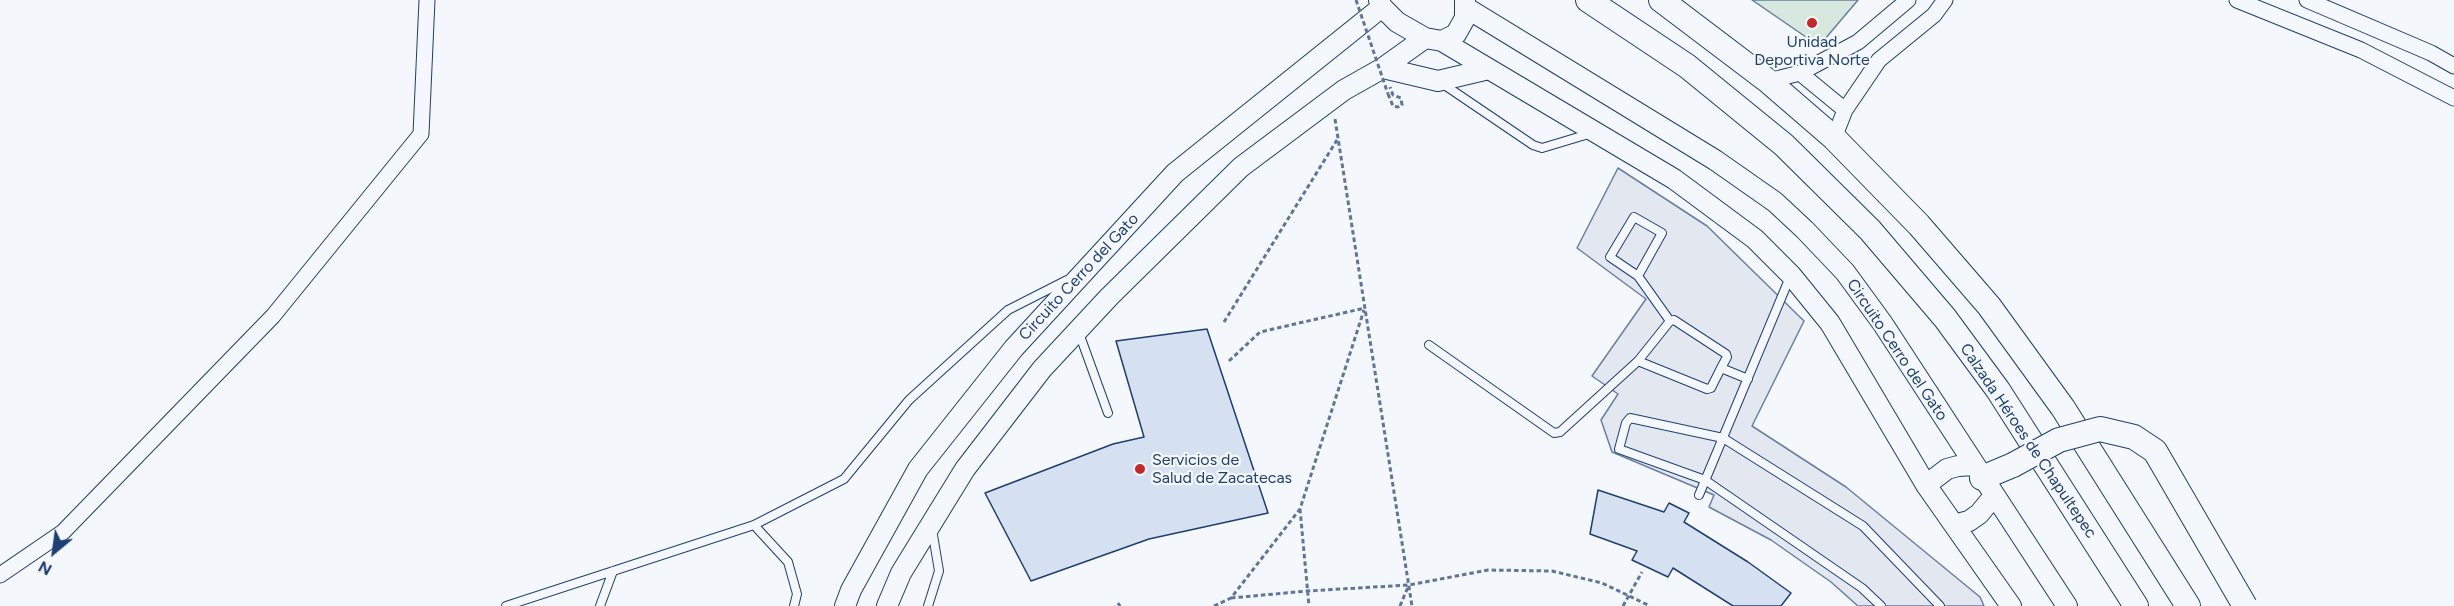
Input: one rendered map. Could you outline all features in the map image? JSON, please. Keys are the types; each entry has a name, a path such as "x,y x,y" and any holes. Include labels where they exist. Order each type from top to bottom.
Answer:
{"main road":[{"name":"Calzada Héroes de Chapultepec","path":"1588,0 1687,66 1713,87 1784,145 1870,230 1945,318 1998,390 2136,606"},
{"path":"1661,0 1768,81 1834,138 1919,225 1989,306 2062,408 2188,606"},
{"path":"1983,480 2059,440 2100,429 2134,437 2155,451 2245,606"}],"street":[{"path":"0,575 63,532 273,316 421,134 427,0"},
{"path":"1768,81 1800,74 1858,42 1908,0"},
{"path":"1834,138 1845,110 1879,60 1934,15 1945,0"},
{"path":"2237,0 2361,50 2454,98"},
{"path":"2307,0 2432,53 2454,66"},
{"path":"1380,4 1398,22 1489,69 1674,179 1755,239 1791,275 1830,323 1926,485 2011,606"},
{"name":"Circuito Cerro del Gato","path":"845,606 851,590 918,469 1014,348 1175,173 1380,4"},
{"path":"887,606 901,573 972,460 1042,369 1078,330 1241,167 1332,99 1433,39 1456,34 1465,18 1465,4"},
{"name":"Circuito Cerro del Gato","path":"1465,4 1715,160 1774,202 1805,230 1845,272 1883,324 2067,606"},
{"path":"1858,42 1879,60"},
{"path":"1383,68 1438,81 1489,69"},
{"path":"1800,74 1845,110"},
{"path":"1926,485 1947,470 1958,466 1983,480 1979,514 1969,521 1954,525"}],"lane":[{"path":"1438,81 1533,145 1542,148 1596,131"},
{"path":"1638,276 1662,233 1634,217 1610,257 1638,276 1670,321"},
{"path":"506,606 754,525 844,479 909,400 1008,310 1085,271"},
{"path":"1699,495 1791,275"},
{"path":"1638,361 1707,389 1711,388 1727,357 1726,354 1674,320 1670,321"},
{"path":"1429,345 1554,433 1560,432 1638,361 1670,321"},
{"path":"1078,330 1108,413"},
{"path":"1721,368 1748,379"},
{"path":"1881,606 1862,588 1705,480 1619,449 1626,423 1630,418 1723,438 1863,526 1940,606"},
{"path":"928,606 939,571 932,523"},
{"path":"754,525 788,562 797,594 794,606"},
{"path":"600,606 613,571"}],"path":[{"path":"1356,0 1388,94 1393,106 1400,106 1402,100 1393,95"},
{"path":"1332,99 1412,606"},
{"path":"1224,322 1338,138"},
{"path":"1229,360 1260,332 1365,308"},
{"path":"1231,598 1300,509 1365,308"},
{"path":"1300,509 1309,606"},
{"path":"1214,606 1231,598 1409,585 1488,570 1552,571 1602,583 1650,606"},
{"path":"1623,606 1642,572"},
{"path":"1400,606 1409,585"}],"shaded area":[{"name":"Unidad Deportiva Norte","path":"1752,0 1858,0 1819,46"},
{"path":"1618,168 1707,226 1804,321 1752,426 1846,487 1980,597 1984,606 1858,606 1831,582 1771,540 1709,507 1714,495 1612,452 1601,420 1618,394 1592,376 1646,299 1577,248"}],"building":[{"path":"1207,329 1268,513 1149,539 1031,581 985,493 1113,444 1144,437 1116,341"},
{"path":"1598,490 1664,512 1669,503 1689,513 1684,522 1748,562 1791,593 1781,606 1733,606 1673,568 1668,577 1632,560 1637,551 1590,534"}],"place":[{"name":"Unidad Deportiva Norte","path":"1812,23"},
{"name":"Servicios de Salud de Zacatecas","path":"1140,469"}]}
